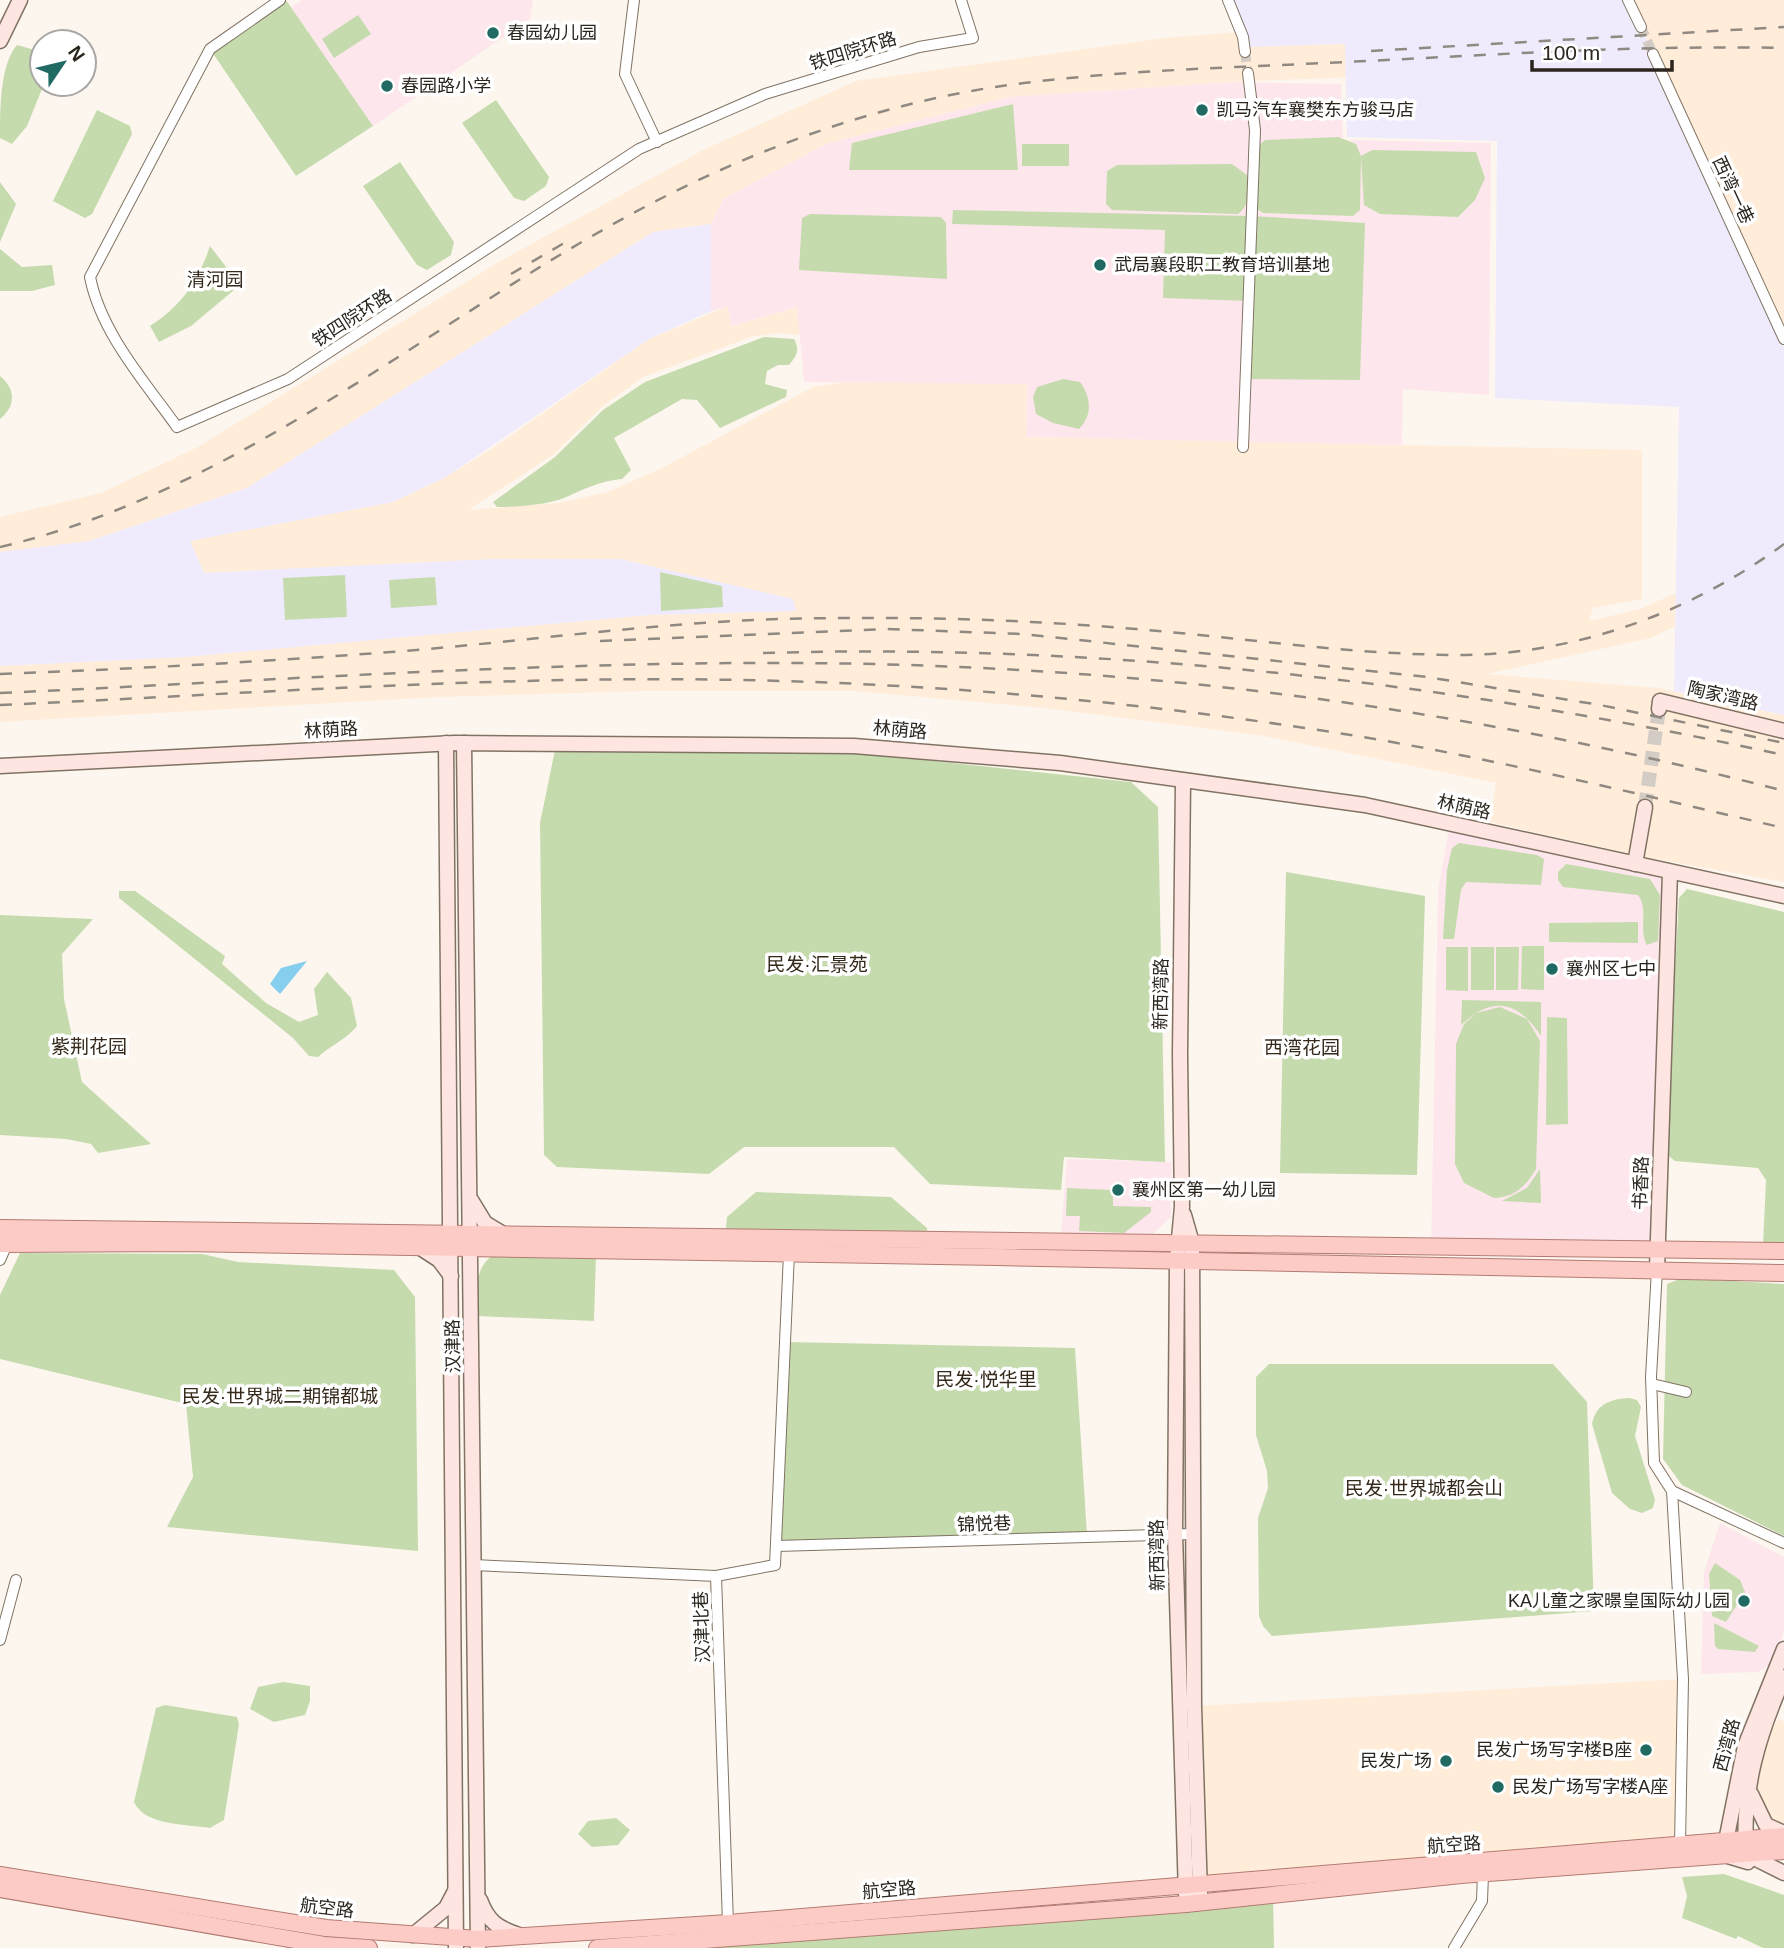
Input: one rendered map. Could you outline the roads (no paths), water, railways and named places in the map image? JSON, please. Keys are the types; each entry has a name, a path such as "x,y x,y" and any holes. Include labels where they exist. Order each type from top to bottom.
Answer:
{"main road":[{"path":"0,1227 451,1241 1184,1252 1784,1273"},
{"path":"2,1244 420,1240"},
{"path":"501,1241 789,1253 1784,1251"},
{"name":"航空路","path":"1746,1852 1784,1834"},
{"name":"航空路","path":"0,1875 326,1928 413,1935 456,1943 478,1943 524,1936 728,1923 1680,1845 1703,1851"},
{"name":"航空路","path":"597,1948 1193,1903 1727,1849 1746,1852 1784,1851"},
{"name":"航空路","path":"0,1889 324,1945 369,1948"}],"street":[{"path":"0,41 20,0"},
{"name":"铁四院环路","path":"280,0 209,49 90,277 94,298 125,354 177,427 288,379 639,149 765,94 919,47 973,38 961,0"},
{"path":"634,0 625,74 657,142"},
{"path":"1228,0 1243,37 1245,52"},
{"path":"1628,0 1641,27"},
{"name":"西湾一巷","path":"1653,54 1784,339"},
{"path":"1243,447 1255,130 1248,73"},
{"name":"陶家湾路","path":"1659,709 1660,701 1784,731"},
{"name":"林荫路","path":"0,766 446,743 854,746 1060,763 1365,805 1784,896"},
{"name":"汉津路","path":"446,743 456,1943"},
{"name":"汉津路","path":"464,743 478,1943"},
{"name":"新西湾路","path":"1183,782 1180,1055 1182,1207 1193,1534 1192,1883"},
{"path":"1634,864 1644,807"},
{"name":"书香路","path":"1670,872 1652,1384 1654,1463 1672,1491 1683,1679 1680,1845"},
{"path":"471,1200 485,1223 501,1241 483,1256 471,1273"},
{"path":"451,1203 441,1222 420,1240 452,1276"},
{"path":"0,1221 22,1229"},
{"path":"0,1260 2,1244"},
{"name":"新西湾路","path":"1184,1252 1175,1534 1193,1903"},
{"path":"776,1545 789,1253"},
{"path":"1652,1384 1686,1392"},
{"path":"1672,1491 1784,1544"},
{"name":"锦悦巷","path":"776,1545 1193,1534"},
{"name":"汉津北巷","path":"728,1923 716,1576 775,1565 776,1545"},
{"path":"474,1565 716,1576"},
{"path":"0,1640 16,1580"},
{"name":"西湾路","path":"1727,1849 1732,1805 1745,1746 1784,1649"},
{"name":"西湾路","path":"1746,1852 1749,1785 1762,1727 1784,1677"},
{"path":"1749,1785 1766,1825 1784,1834"},
{"path":"1732,1805 1724,1823 1703,1851 1720,1864 1746,1852"},
{"path":"1746,1852 1784,1872"},
{"path":"1746,1852 1784,1879"},
{"path":"1454,1948 1482,1900 1483,1874"},
{"path":"413,1935 446,1908 456,1889"},
{"path":"477,1894 486,1917 492,1923 499,1929 524,1936"}],"water":[{"path":"307,961 280,994 270,984 281,968"}],"tunnel":[{"path":"1641,27 1653,54"},
{"path":"1245,52 1248,73"},
{"path":"1645,807 1659,709"}],"railway":[{"path":"1371,51 1784,27"},
{"path":"0,547 91,520 177,484 260,441 580,243 662,198 748,158 884,111 977,90 1066,78 1152,71 1575,51 1784,48"},
{"path":"511,274 571,239"},
{"path":"0,674 293,659 440,648 683,624 825,618 1047,623 1380,652 1462,655 1505,653 1548,647 1632,625 1711,590 1784,544"},
{"path":"600,641 887,629 1022,634 1427,677 1600,705 1784,743"},
{"path":"763,653 1020,654 1276,673 1531,707 1784,755"},
{"path":"0,693 595,666 793,663 1043,671 1293,696 1417,713 1663,761 1784,791"},
{"path":"0,705 370,686 555,680 819,682 977,691 1213,715 1369,738 1525,769 1784,828"}],"place":[{"name":"春园幼儿园","path":"493,33"},
{"name":"春园路小学","path":"387,86"},
{"name":"凯马汽车襄樊东方骏马店","path":"1202,110"},
{"name":"武局襄段职工教育培训基地","path":"1100,265"},
{"name":"襄州区七中","path":"1552,969"},
{"name":"襄州区第一幼儿园","path":"1118,1190"},
{"name":"KA儿童之家暻皇国际幼儿园","path":"1744,1601"},
{"name":"民发广场写字楼B座","path":"1646,1750"},
{"name":"民发广场","path":"1446,1761"},
{"name":"民发广场写字楼A座","path":"1498,1787"}],"district":[{"name":"清河园","path":"215,279"},
{"name":"民发·汇景苑","path":"817,964"},
{"name":"紫荆花园","path":"89,1046"},
{"name":"西湾花园","path":"1302,1047"},
{"name":"民发·悦华里","path":"986,1379"},
{"name":"民发·世界城二期锦都城","path":"280,1396"},
{"name":"民发·世界城都会山","path":"1424,1488"}]}
